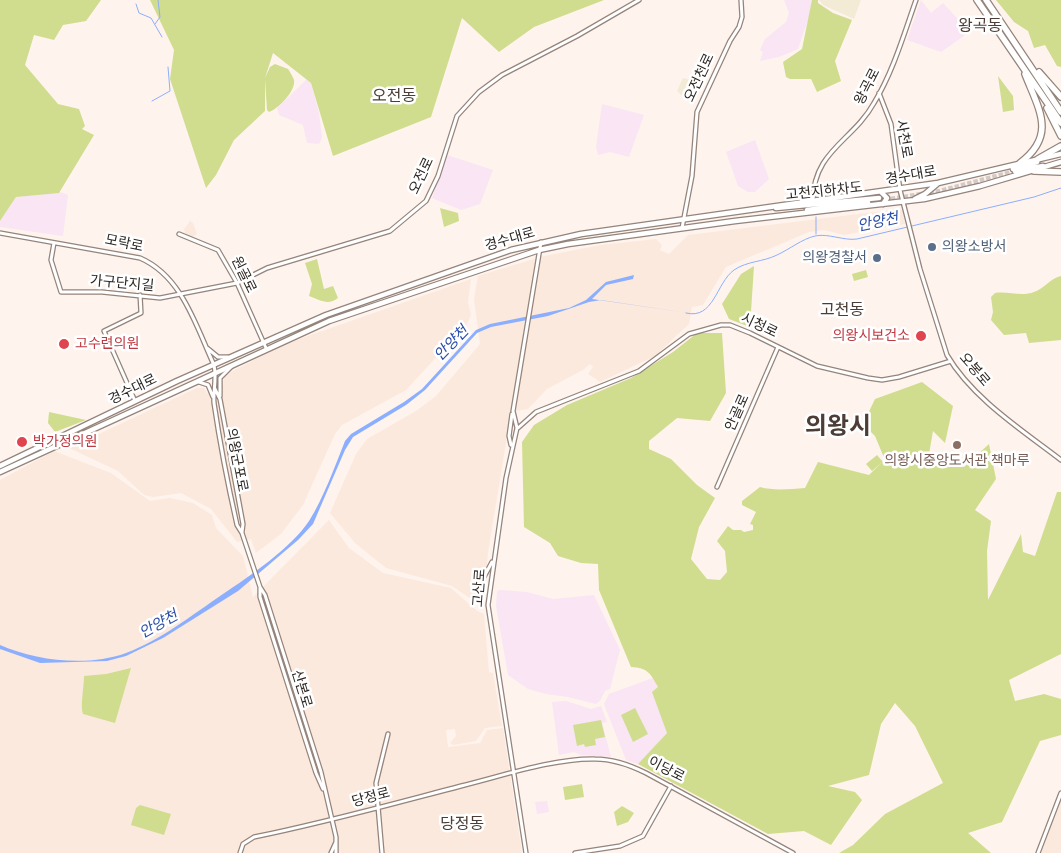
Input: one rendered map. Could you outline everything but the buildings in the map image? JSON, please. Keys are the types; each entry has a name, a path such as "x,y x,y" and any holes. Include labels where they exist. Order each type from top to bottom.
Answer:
{"highway":[{"path":"977,0 1061,123"},
{"path":"986,0 1061,112"},
{"path":"1020,49 1061,97"},
{"path":"1020,163 1035,150 1042,135 1040,113 1022,65"},
{"path":"1038,90 1060,134"},
{"path":"1049,94 1061,106"},
{"path":"1038,159 1061,146"},
{"path":"1034,171 1061,172"}],"main road":[{"name":"경수대로","path":"0,472 216,373 266,348 329,321 539,250 568,244 880,199 900,190 938,184 1061,154"},
{"path":"1048,158 1014,170 1052,165"},
{"name":"경수대로","path":"0,466 214,365 342,309 456,268 541,242 581,234 684,221 813,201 880,199 904,202 918,200 1034,171 1061,162"},
{"path":"918,200 915,198 925,194 938,184"},
{"name":"고천지하차도","path":"772,208 880,199"}],"street":[{"name":"오전로","path":"180,293 237,283 267,268 390,231 426,201 438,176 456,116 479,92 502,75 569,41 639,0"},
{"name":"오전천로","path":"682,229 692,176 697,112 739,27 742,17 740,0"},
{"name":"왕곡로","path":"813,201 813,187 820,167 840,142 863,119 879,93 916,0"},
{"name":"사천로","path":"879,93 891,124 900,190"},
{"path":"900,190 904,202"},
{"name":"오봉로","path":"904,202 937,328 951,361 990,405 1061,460"},
{"name":"모락로","path":"0,233 140,258 159,267 180,293 216,373"},
{"name":"원골로","path":"179,234 218,250 237,283 266,348"},
{"path":"539,250 541,242"},
{"name":"가구단지길","path":"54,243 51,260 61,292 140,295 160,298 180,293"},
{"name":"고산로","path":"526,853 489,612 493,559 517,428 513,411 539,250"},
{"path":"135,402 104,331 141,313 140,295"},
{"name":"시청로","path":"517,428 526,418 557,403 639,371 673,344 698,329 730,325 750,332 817,366 882,380 922,371 951,361"},
{"path":"205,346 218,357 231,358"},
{"name":"안골로","path":"717,487 778,347"},
{"path":"220,399 220,378 234,364"},
{"name":"의왕군포로","path":"216,373 214,400 233,506 237,525 242,533 252,564"},
{"path":"196,382 208,385 214,400"},
{"name":"의왕군포로","path":"215,389 220,399 243,524 242,533"},
{"path":"513,411 516,417 526,418"},
{"path":"512,447 508,436 513,411"},
{"path":"478,588 493,559"},
{"name":"산본로","path":"252,564 259,586 260,597 316,773 326,795 333,820 337,853"},
{"path":"382,853 377,808 377,775 388,734"},
{"name":"이당로","path":"515,772 578,759 607,759 628,764 793,853"},
{"name":"당정로","path":"240,853 246,840 254,836 333,820 515,772"},
{"path":"575,853 620,846 643,836 671,786"},
{"path":"1038,853 1061,793"},
{"path":"332,853 336,842"}],"shaded area":[{"path":"784,0 812,0 810,14 798,49 779,57 760,61 763,52 760,50 765,39 786,22 789,13"},
{"path":"819,0 861,0 854,19 823,5"},
{"path":"921,0 931,13 943,3 969,31 968,33 941,52 907,40"},
{"path":"683,78 702,83 692,105 677,91"},
{"path":"307,79 311,83 319,113 322,138 319,144 307,143 303,125 279,115 277,108"},
{"path":"602,104 644,115 629,157 610,152 598,155 596,147"},
{"path":"755,140 769,179 755,192 748,192 738,186 726,152"},
{"path":"447,155 493,170 480,204 461,210 432,198"},
{"path":"60,192 68,195 63,236 0,227 0,221 16,197"},
{"path":"902,210 905,224 844,235 824,230 809,232 726,267 703,305 692,307 689,324 655,356 600,382 588,374 593,367 590,364 583,370 547,389 528,409 511,412 488,553 483,607 452,586 386,568 355,543 330,513 356,454 367,439 416,411 436,396 480,344 474,299 478,276 544,256 601,245 656,239 662,245 660,250 669,254 688,235"},
{"path":"190,221 193,223 197,234 193,237 185,233 184,229"},
{"path":"471,279 468,302 471,315 467,324 406,390 342,425 335,434 303,505 281,534 256,553 251,539 237,542 211,509 181,493 153,497 144,495 118,471 69,448 197,388 204,388 207,393 223,386 224,378 231,372 285,344"},
{"path":"54,451 111,473 150,501 170,498 193,503 212,515 216,528 243,556 253,597 329,520 349,548 383,573 451,588 477,611 484,614 489,672 493,673 502,726 485,728 476,741 453,745 450,743 456,736 455,729 446,730 448,747 480,743 487,730 503,728 522,853 0,853 0,480"},
{"path":"497,591 527,592 553,599 594,595 620,650 610,689 605,691 600,701 596,704 528,689 508,675 496,606"},
{"path":"653,678 658,688 667,733 638,764 626,760 604,704 609,694"},
{"path":"566,701 591,709 601,706 607,722 602,723 611,757 581,755 574,752 559,755 552,702"},
{"path":"547,801 549,812 537,814 535,802"},
{"path":"1061,801 1061,853 1041,853"}],"green space":[{"path":"0,0 101,0 86,21 63,25 54,40 34,35 25,65 58,104 79,109 85,126 82,129 94,135 59,193 16,197 0,221"},
{"path":"150,0 604,0 534,27 499,52 462,18 431,117 333,156 311,83 273,53 265,78 270,67 275,64 288,69 294,80 292,89 281,103 269,112 267,110 265,79 265,111 234,140 216,175 206,188 170,79 174,50"},
{"path":"812,0 818,0 818,3 833,13 852,20 835,61 841,81 817,92 811,79 790,79 786,77 783,62 802,49"},
{"path":"996,0 1061,0 1061,67 1057,66 1045,45 1034,48 1028,31 1014,22"},
{"path":"998,76 1013,96 1014,110 1003,112"},
{"path":"440,208 458,213 459,221 444,227"},
{"path":"317,259 324,289 333,286 338,298 331,302 324,302 309,296 312,284 305,263"},
{"path":"754,266 750,327 729,319 722,304 741,274"},
{"path":"866,270 868,277 854,281 852,274"},
{"path":"1061,276 1061,340 1029,343 1026,333 1004,335 991,320 993,312 991,297 995,293 1020,294 1038,291"},
{"path":"697,333 722,333 726,393 710,421 677,418 649,441 649,449 671,459 697,485 715,498 699,527 691,559 707,579 720,580 727,572 725,551 717,541 728,526 733,530 744,532 753,530 753,525 750,524 756,512 742,505 742,501 760,487 776,489 805,488 818,462 869,475 882,462 872,471 866,464 877,455 883,462 885,460 875,436 863,424 875,399 922,382 953,406 945,443 933,431 928,460 964,467 989,444 996,479 975,510 991,521 987,551 988,600 1021,534 1023,552 1035,556 1057,492 1061,492 1061,654 1009,680 1015,701 1044,694 1061,699 1061,735 1040,741 1002,822 968,833 991,853 839,853 853,845 885,814 943,783 915,726 895,703 881,724 869,775 828,786 855,792 862,800 831,845 804,831 768,834 638,764 667,733 652,692 658,687 648,672 631,667 599,590 598,564 581,563 558,556 550,543 524,527 522,442 534,425 567,405 631,378 673,352"},
{"path":"49,412 86,420 55,432 48,423"},
{"path":"131,668 115,723 83,714 84,676 106,674"},
{"path":"635,708 648,734 633,742 621,715"},
{"path":"601,720 605,737 595,739 596,745 585,747 584,744 577,746 573,725"},
{"path":"582,784 584,797 565,800 563,787"},
{"path":"140,805 171,814 164,835 131,825 136,808"},
{"path":"622,806 634,813 628,822 617,826 614,812"}],"water":[{"path":"634,275 633,279 606,285 592,299 600,300 548,316 491,327 477,333 425,390 406,405 353,437 345,450 313,524 298,540 238,591 163,638 126,656 107,661 40,663 0,649 0,645 30,655 79,661 95,660 126,653 152,641 257,570 292,541 309,521 319,503 345,441 351,434 422,389 476,330 490,324 569,308 586,300 606,282"}],"waterway":[{"path":"155,24 160,17 158,0"},
{"path":"136,4 139,13 151,18 162,37"},
{"path":"152,101 170,91 168,67"},
{"name":"안양천","path":"686,313 695,314 709,306 723,283 734,270 782,253 810,237 825,235 857,239 1034,197 1061,188"},
{"path":"816,217 816,234"}],"tunnel":[{"path":"878,201 940,191 1015,171"}],"place":[{"name":"의왕소방서","path":"932,247"},
{"name":"의왕경찰서","path":"877,258"},
{"name":"의왕시보건소","path":"921,336"},
{"name":"고수련의원","path":"64,344"},
{"name":"박가정의원","path":"22,442"},
{"name":"의왕시중앙도서관 책마루","path":"957,445"}],"district":[{"name":"왕곡동","path":"980,27"},
{"name":"오전동","path":"394,97"},
{"name":"고천동","path":"842,311"},
{"name":"의왕시","path":"838,428"},
{"name":"당정동","path":"462,825"}]}
